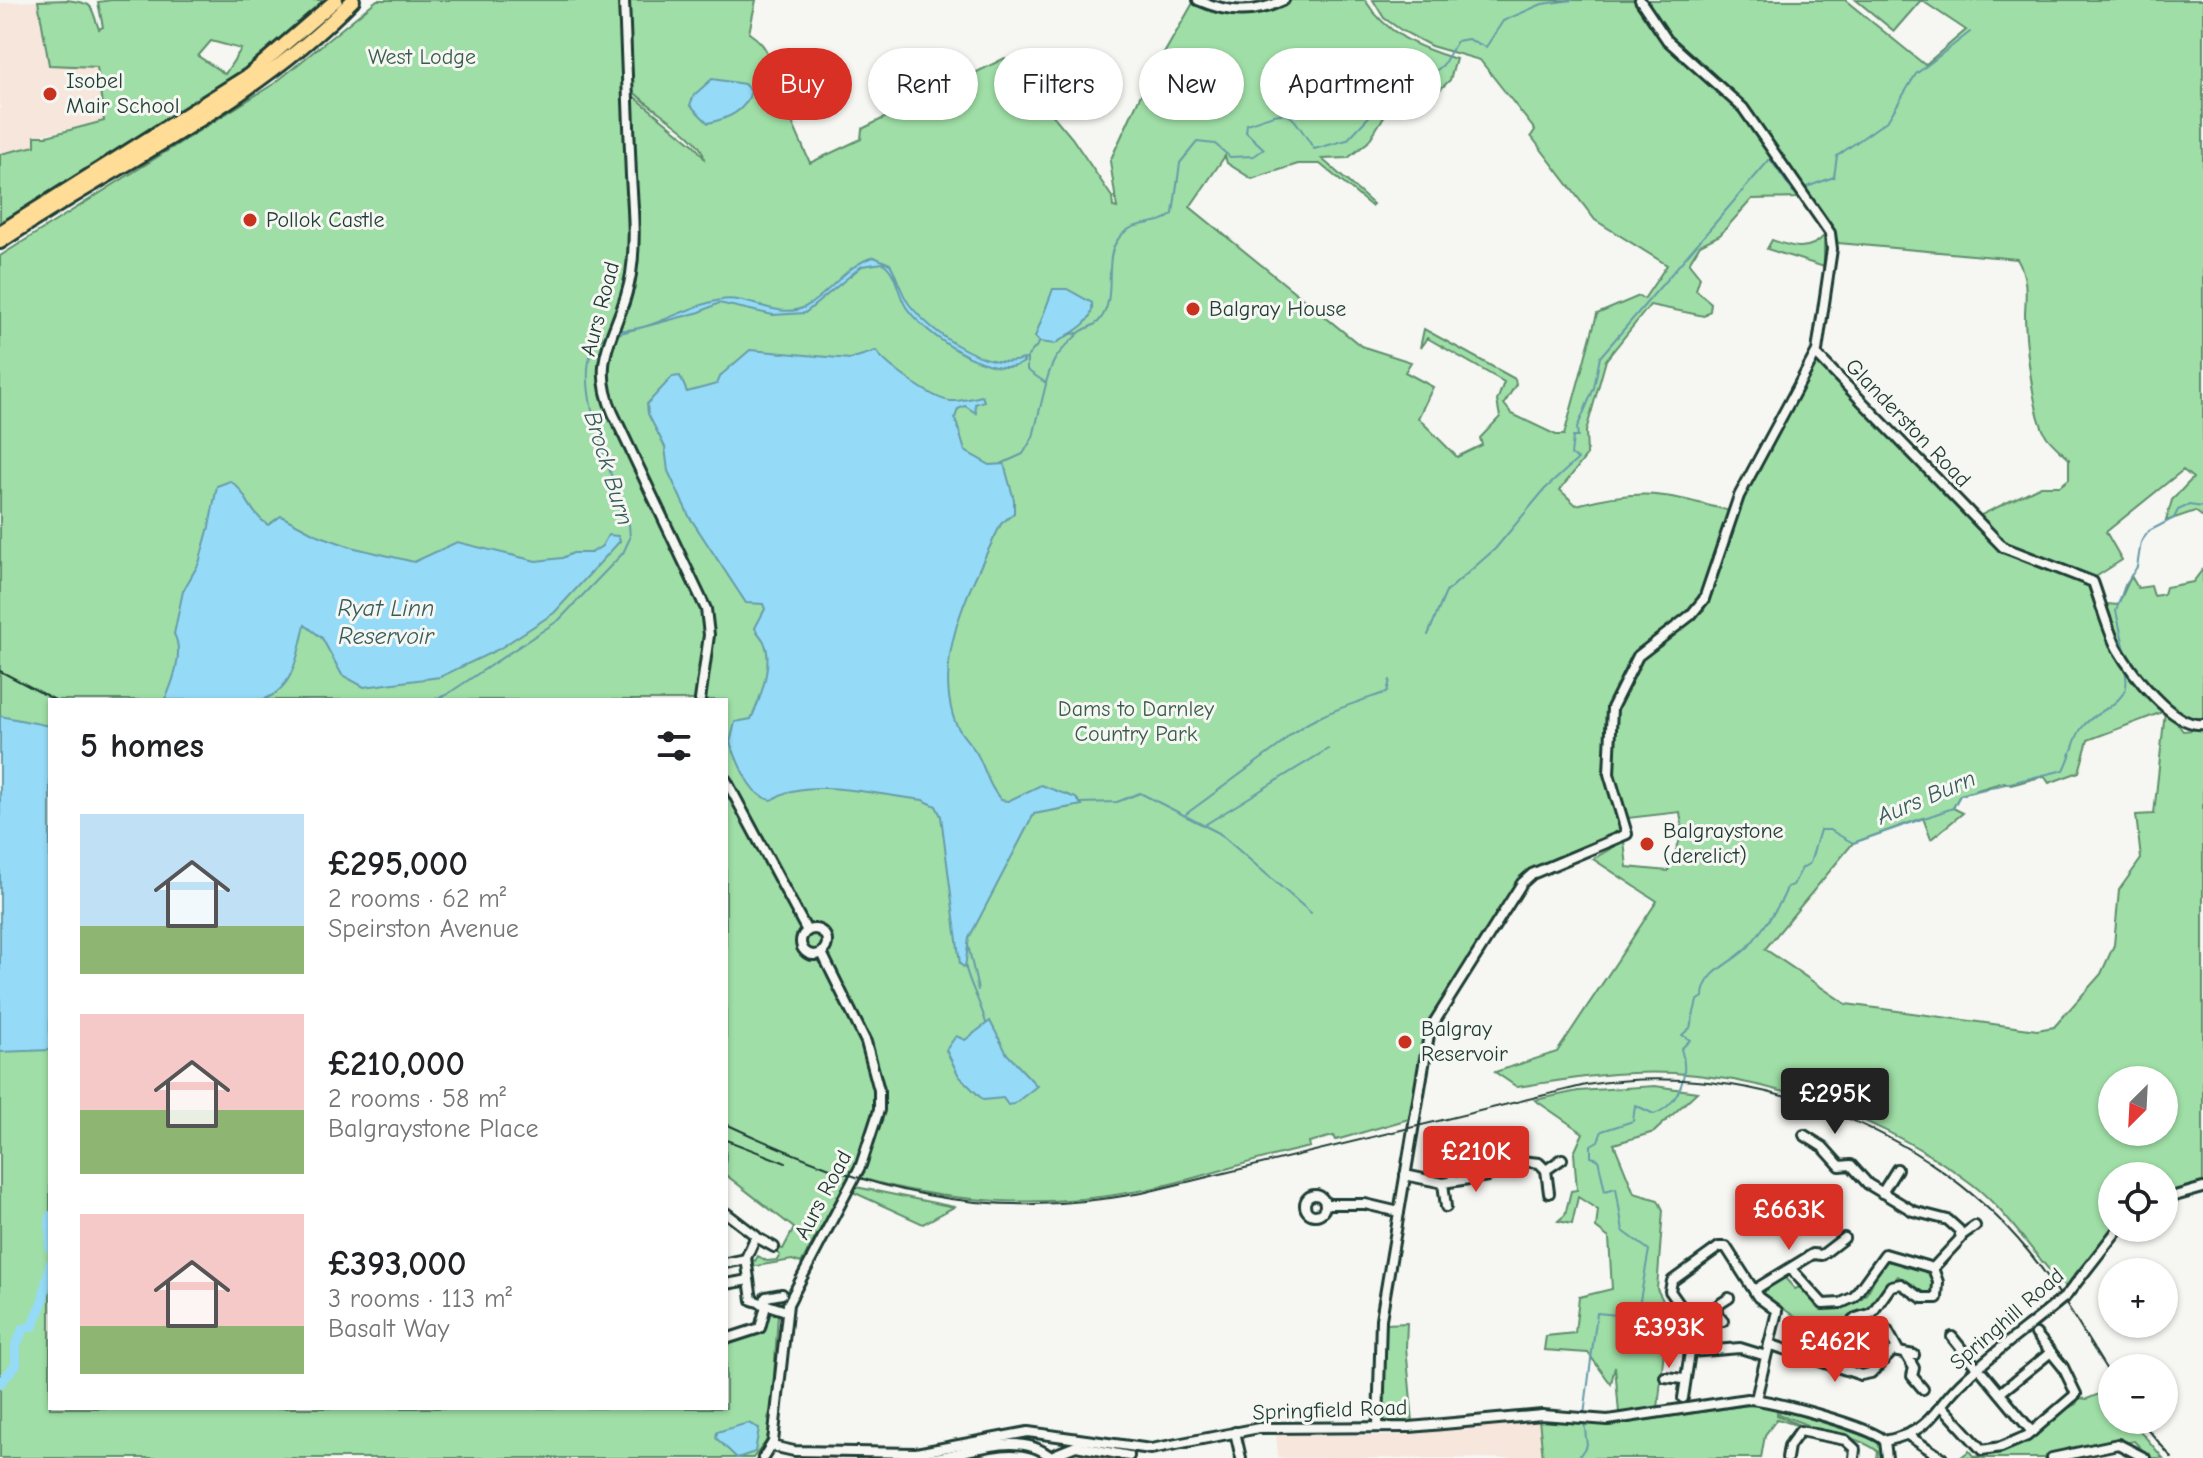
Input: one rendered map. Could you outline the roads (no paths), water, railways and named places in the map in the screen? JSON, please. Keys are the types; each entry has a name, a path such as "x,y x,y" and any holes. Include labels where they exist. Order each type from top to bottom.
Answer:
{"highway":[{"path":"0,232 249,75 336,0"},
{"path":"0,242 226,105 297,52 353,0"}],"street":[{"name":"Aurs Road","path":"624,0 633,239 626,298 608,341 603,375 610,405 708,616 709,635 700,698"},
{"path":"1198,0 1231,11 1258,10 1284,0"},
{"name":"Glanderston Road","path":"1640,0 1667,40 1743,108 1830,233 1832,249 1816,354 2003,547 2093,582 2116,645 2128,665 2181,722 2203,724"},
{"path":"1378,1426 1381,1319 1432,1024 1509,902 1532,874 1627,834 1609,774 1612,708 1638,656 1701,604 1739,496 1816,354"},
{"name":"Aurs Road","path":"728,784 807,931"},
{"name":"Aurs Road","path":"815,928 826,934 827,946 822,953 809,954 802,947 802,938 807,931 815,928"},
{"name":"Aurs Road","path":"772,1446 786,1311 797,1282 863,1160 879,1110 879,1090 866,1042 822,953"},
{"path":"1448,1135 1453,1181"},
{"path":"1804,1135 1823,1147 1840,1166 1846,1162 1851,1165 1882,1193 1913,1211 1948,1220 1962,1235"},
{"path":"1450,1147 1462,1145"},
{"path":"1546,1170 1562,1159"},
{"path":"1405,1175 1443,1183 1488,1176 1507,1163 1539,1163 1546,1170 1549,1193"},
{"path":"1882,1193 1897,1169"},
{"path":"1443,1183 1446,1207"},
{"path":"2178,1195 2203,1188"},
{"path":"1311,1191 1325,1204 1315,1220 1304,1205 1311,1191"},
{"path":"1325,1204 1365,1204 1399,1212"},
{"path":"728,1215 774,1247"},
{"path":"1933,1268 1962,1235 1975,1226"},
{"path":"756,1237 746,1259 752,1300 786,1311"},
{"path":"1754,1290 1844,1238"},
{"name":"Springhill Road","path":"1909,1436 1942,1406 1955,1389 2066,1296 2108,1242"},
{"path":"1683,1398 1692,1322 1669,1286 1719,1247 1729,1249 1734,1264 1754,1290 1777,1311 1756,1399"},
{"path":"1792,1270 1823,1304 1841,1303 1854,1297 1885,1254 1933,1268"},
{"path":"728,1263 746,1259"},
{"path":"1833,1367 1846,1327 1856,1318 1872,1313 1891,1286 1901,1284 1922,1298 1937,1298 1938,1282 1933,1268"},
{"path":"728,1284 749,1280"},
{"path":"728,1338 760,1328 766,1297 782,1294"},
{"path":"1692,1322 1729,1298"},
{"path":"1714,1310 1723,1321"},
{"path":"1887,1330 1898,1350 1910,1356 1914,1368 1912,1376 1923,1389"},
{"path":"1942,1406 1982,1450 2011,1444 2032,1432 2076,1394 2070,1377 2036,1334"},
{"path":"1952,1337 2032,1432"},
{"path":"1769,1344 1869,1379 1898,1350"},
{"path":"1690,1352 1740,1348 1766,1356"},
{"path":"2000,1393 2051,1352"},
{"path":"1665,1377 1684,1379"},
{"name":"Springfield Road","path":"772,1446 794,1451 916,1455 1020,1432 1151,1449 1273,1427 1378,1426 1542,1415 1641,1417 1756,1399 1865,1430 1885,1441"},
{"path":"1787,1458 1789,1446 1800,1431 1845,1440 1855,1449 1854,1458"},
{"path":"1235,1432 1241,1458"},
{"path":"1887,1458 1885,1441 1909,1436 1942,1458"},
{"path":"934,1458 1008,1444 1030,1444 1052,1457 1076,1446 1123,1456"},
{"path":"2052,1458 2118,1444 2132,1448 2145,1458"},
{"path":"763,1458 772,1446"}],"water":[{"path":"712,79 744,84 751,91 740,109 728,117 708,123 690,105 694,95"},
{"path":"874,257 890,264 909,304 945,338 993,360 1008,362 1023,359 1024,362 1011,367 978,361 927,330 906,307 894,277 883,263 862,266 805,313 773,315 719,303 700,312 613,335 615,330 642,327 721,300 731,299 784,311 795,310 814,301 855,266"},
{"path":"1053,289 1067,289 1092,303 1086,322 1055,344 1040,342 1035,337"},
{"path":"750,350 850,359 876,351 921,388 942,399 954,401 982,396 984,401 975,404 976,413 965,406 958,409 955,418 965,451 990,465 1004,464 1014,500 1014,513 1001,524 959,617 949,667 948,691 953,716 1001,800 1008,801 1041,785 1076,798 1082,805 1034,814 969,938 965,968 960,964 941,816 936,806 923,800 823,788 786,793 772,800 757,792 745,778 730,743 735,722 751,719 764,682 767,652 755,628 765,609 763,604 746,603 689,516 668,471 665,447 648,414 647,404 672,377 680,376 687,392 717,384 721,375"},
{"name":"Ryat Linn Reservoir","path":"230,481 268,525 281,516 315,534 351,547 414,562 457,542 536,561 562,558 573,553 591,553 602,546 608,535 618,536 620,541 554,613 499,649 440,677 364,687 342,675 322,638 305,625 293,670 273,695 266,698 166,698 176,667 178,649 174,634 183,591 199,563 217,486"},
{"path":"0,716 48,726 48,1050 0,1052"},
{"path":"990,1021 1007,1054 1037,1086 1014,1104 1008,1105 1003,1098 983,1100 959,1076 946,1050 956,1036 965,1040"},
{"path":"748,1423 759,1428 755,1452 737,1458 716,1438 717,1432"}],"waterway":[{"name":"Brock Burn","path":"1023,361 1027,358 1027,370 1046,383 1051,366 1062,350 1080,332 1099,321 1108,301 1114,247 1119,238 1132,228 1160,221 1173,214 1180,163 1197,142 1215,144 1230,157 1254,156 1264,149 1246,132 1247,124 1281,114 1293,119 1314,149 1347,140 1379,106 1397,73 1425,80 1443,65 1457,41 1468,39 1486,47 1503,21 1542,4 1573,0"},
{"path":"1804,188 1834,177 1837,156 1888,120 1916,74 1970,32"},
{"path":"1428,635 1446,592 1495,549 1545,489 1578,459 1571,455 1573,437 1578,437 1577,428 1594,388 1600,357 1770,159 1793,192 1798,190"},
{"path":"1067,335 1077,333"},
{"name":"Brock Burn","path":"438,698 559,620 623,553 630,538 629,524 604,453 589,394 588,368 594,347 608,334"},
{"path":"1028,356 1040,342"},
{"name":"Brock Burn","path":"1001,464 1023,454 1033,437 1046,384"},
{"name":"Aurs Burn","path":"2127,659 2116,611 2125,585 2137,567 2141,542 2149,531 2174,518 2178,510 2189,505 2203,507"},
{"name":"Aurs Burn","path":"1584,1415 1597,1313 1637,1317 1649,1250 1623,1231 1616,1188 1605,1191 1598,1159 1591,1157 1591,1145 1598,1141 1602,1131 1633,1121 1635,1105 1654,1114 1663,1110 1676,1096 1683,1078 1681,1049 1690,1040 1682,1035 1690,1028 1697,1001 1703,997 1708,980 1743,952 1765,925 1787,887 1793,885 1802,868 1810,863 1820,830 1830,830 1853,843 1953,808 1960,795 2064,770 2081,729 2091,718 2116,702 2125,690 2126,665"},
{"path":"1186,814 1302,727 1330,712 1387,692 1390,680"},
{"path":"1206,824 1328,749"},
{"path":"1080,803 1117,802 1140,793 1219,833 1311,913"},
{"path":"968,945 978,990"},
{"path":"965,965 986,1023"},
{"name":"Brock Burn","path":"0,1383 16,1365 16,1345 23,1329 33,1326 48,1274"},
{"name":"Aurs Burn","path":"1578,1458 1587,1445 1584,1422"}],"railway":[{"path":"0,671 51,698"},
{"path":"728,1125 830,1168 879,1184 977,1202 1028,1204 1142,1193 1586,1085 1647,1079 1708,1082 1769,1093 1828,1111 1885,1136 1938,1168 1986,1206 2028,1251 2062,1297 2098,1355"},
{"path":"728,1141 786,1163"},
{"path":"2152,1434 2172,1458"}],"place":[{"name":"Isobel Mair School","path":"50,94"},
{"name":"Pollok Castle","path":"250,220"},
{"name":"Balgray House","path":"1193,309"},
{"name":"Balgraystone (derelict)","path":"1647,844"},
{"name":"Balgray Reservoir","path":"1405,1042"}],"park label":[{"name":"West Lodge","path":"422,57"},
{"name":"Dams to Darnley Country Park","path":"1136,722"}]}
